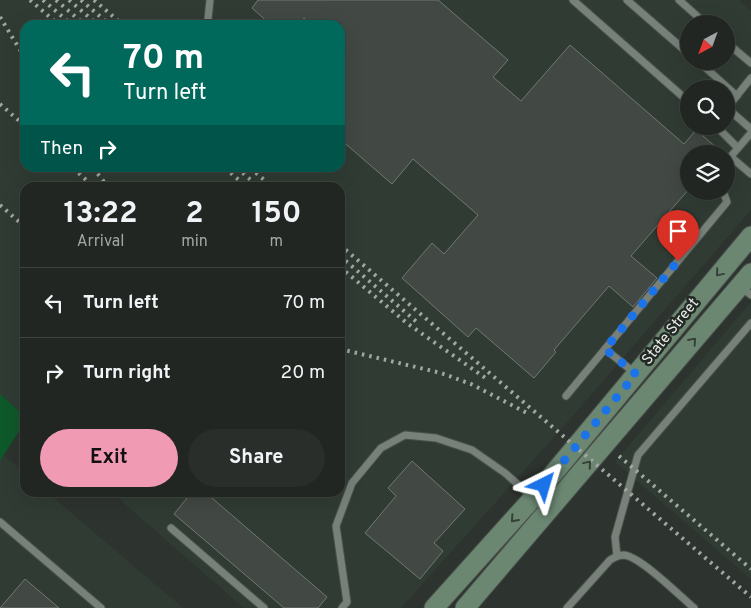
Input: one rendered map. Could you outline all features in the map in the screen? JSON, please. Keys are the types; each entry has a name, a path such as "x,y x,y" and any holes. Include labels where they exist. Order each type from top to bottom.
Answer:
{"street":[{"name":"State Street","path":"434,608 533,498 751,236"},
{"name":"State Street","path":"465,608 747,285"}],"lane":[{"path":"208,20 210,0"},
{"path":"573,0 680,94"},
{"path":"628,0 680,46"},
{"path":"679,0 696,15"},
{"path":"735,50 751,63"},
{"path":"708,70 737,96"},
{"path":"735,152 751,131 727,108 751,78"},
{"path":"725,135 738,148"},
{"path":"735,163 751,174"},
{"path":"566,396 727,202 726,200"},
{"path":"617,556 615,537 638,455 751,323"},
{"path":"605,349 636,374"},
{"path":"342,608 347,602 336,526 352,483 381,448 405,434 436,438 472,450 505,472 548,511"},
{"path":"0,522 100,608"},
{"path":"171,528 264,608"},
{"path":"567,608 598,571 610,560 617,556 626,555 638,560 694,608"}],"shaded area":[{"path":"0,0 739,0 751,11 751,210 564,426 401,608 244,608 117,497 345,497 345,182 20,182 20,412 0,394"},
{"path":"751,302 751,579 615,462"},
{"path":"4,456 20,469 20,497 53,497 183,608 0,608 0,461"}],"green space":[{"path":"0,394 20,412 20,430 0,461"}],"building":[{"path":"258,0 438,0 508,60 493,77 521,101 570,45 684,144 692,135 702,135 714,145 680,145 680,199 631,256 657,278 633,307 609,286 554,350 556,352 534,378 476,328 468,337 402,278 432,243 444,254 478,215 413,159 392,184 345,143 345,20 306,20 304,18 302,20 265,20 252,8"},
{"path":"412,461 465,509 434,543 443,551 420,579 365,533 396,496 388,488"},
{"path":"188,497 211,497 327,597 318,608 284,608 174,514"},
{"path":"25,579 59,608 0,608"}],"railway":[{"path":"30,0 53,20"},
{"path":"43,0 66,20"},
{"path":"56,0 79,20"},
{"path":"69,0 92,20"},
{"path":"81,0 104,20"},
{"path":"94,0 117,20"},
{"path":"0,17 20,50"},
{"path":"0,104 20,122"},
{"path":"77,172 88,182"},
{"path":"96,172 104,182"},
{"path":"230,172 241,182"},
{"path":"242,172 253,182"},
{"path":"255,172 267,182"},
{"path":"0,205 20,223"},
{"path":"345,249 751,597"},
{"path":"345,260 418,323"},
{"path":"345,271 408,324 487,379"},
{"path":"345,350 441,373 471,384 529,414"},
{"path":"619,456 751,569"}],"route":[{"path":"544,485 636,374 605,349 678,261"}]}
